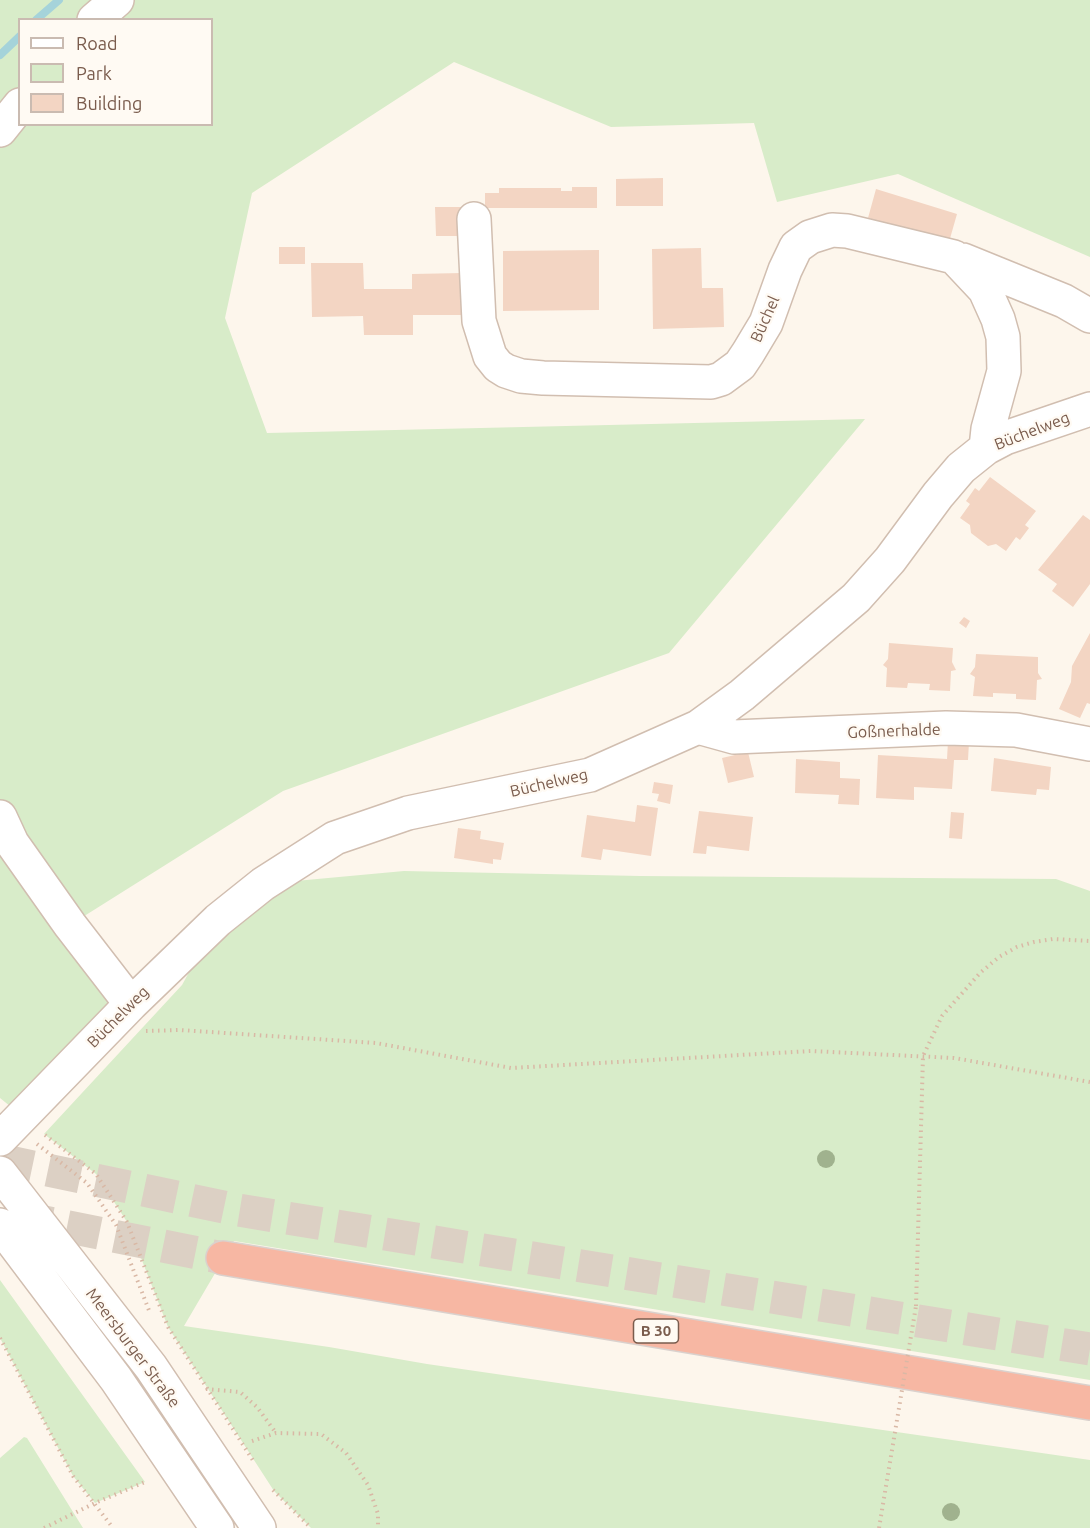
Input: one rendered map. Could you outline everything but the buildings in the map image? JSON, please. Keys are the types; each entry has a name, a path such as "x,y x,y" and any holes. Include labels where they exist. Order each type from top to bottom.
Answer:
{"highway":[{"name":"B 30","path":"223,1258 1090,1403"}],"street":[{"path":"96,18 117,0"},
{"path":"0,130 18,108"},
{"name":"Büchel","path":"474,219 479,321 490,356 498,366 521,376 711,382 721,379 740,365 753,346 766,323 796,247 810,237 832,230 848,231 954,256 1064,301 1090,316"},
{"path":"954,256 985,290 1003,337 1004,371 988,429 986,448"},
{"name":"Büchelweg","path":"6,1133 135,1017 218,920 263,884 335,838 408,813 590,775 698,727 742,695 856,598 890,560 961,468 986,448 1019,432 1090,410"},
{"name":"Goßnerhalde","path":"698,727 734,737 946,729 1016,730 1090,744"},
{"path":"0,817 12,843 135,1017"},
{"name":"Meersburger Straße","path":"0,1173 151,1367 259,1528"},
{"name":"Meersburger Straße","path":"0,1225 116,1379 218,1528"}],"path":[{"path":"879,1528 916,1306 923,1056 942,1016 968,985 999,957 1017,947 1034,942 1053,939 1090,941"},
{"path":"135,1017 180,1030 376,1043 511,1068 811,1051 954,1058 1090,1082"},
{"path":"6,1133 87,1183 116,1225 153,1321"},
{"path":"44,1134 96,1174 127,1222 168,1327 255,1463"},
{"path":"0,1338 73,1476 113,1528"},
{"path":"206,1389 240,1392 257,1407 276,1433"},
{"path":"252,1441 276,1433 321,1434 346,1453 368,1485 378,1514 378,1528"},
{"path":"44,1528 94,1503 145,1482"},
{"path":"268,1482 310,1528"}],"green space":[{"path":"0,0 1090,0 1090,257 898,174 777,202 754,123 611,127 454,62 252,193 225,318 267,433 865,419 669,653 283,791 70,925 131,1004 21,1115 0,1098"},
{"path":"404,871 640,876 1056,879 1090,891 1090,1380 234,1241 184,1326 427,1364 1090,1460 1090,1528 311,1528 274,1491 168,1327 127,1222 96,1174 44,1134 182,985 218,920 263,884"},
{"path":"0,1280 145,1482 95,1503 73,1476 0,1338"},
{"path":"24,1437 27,1438 83,1528 0,1528 0,1458"}],"waterway":[{"path":"38,18 59,0"},
{"path":"0,55 18,38"}],"tunnel":[{"path":"0,1160 238,1210 1090,1349"},
{"path":"19,1217 223,1258"}]}
